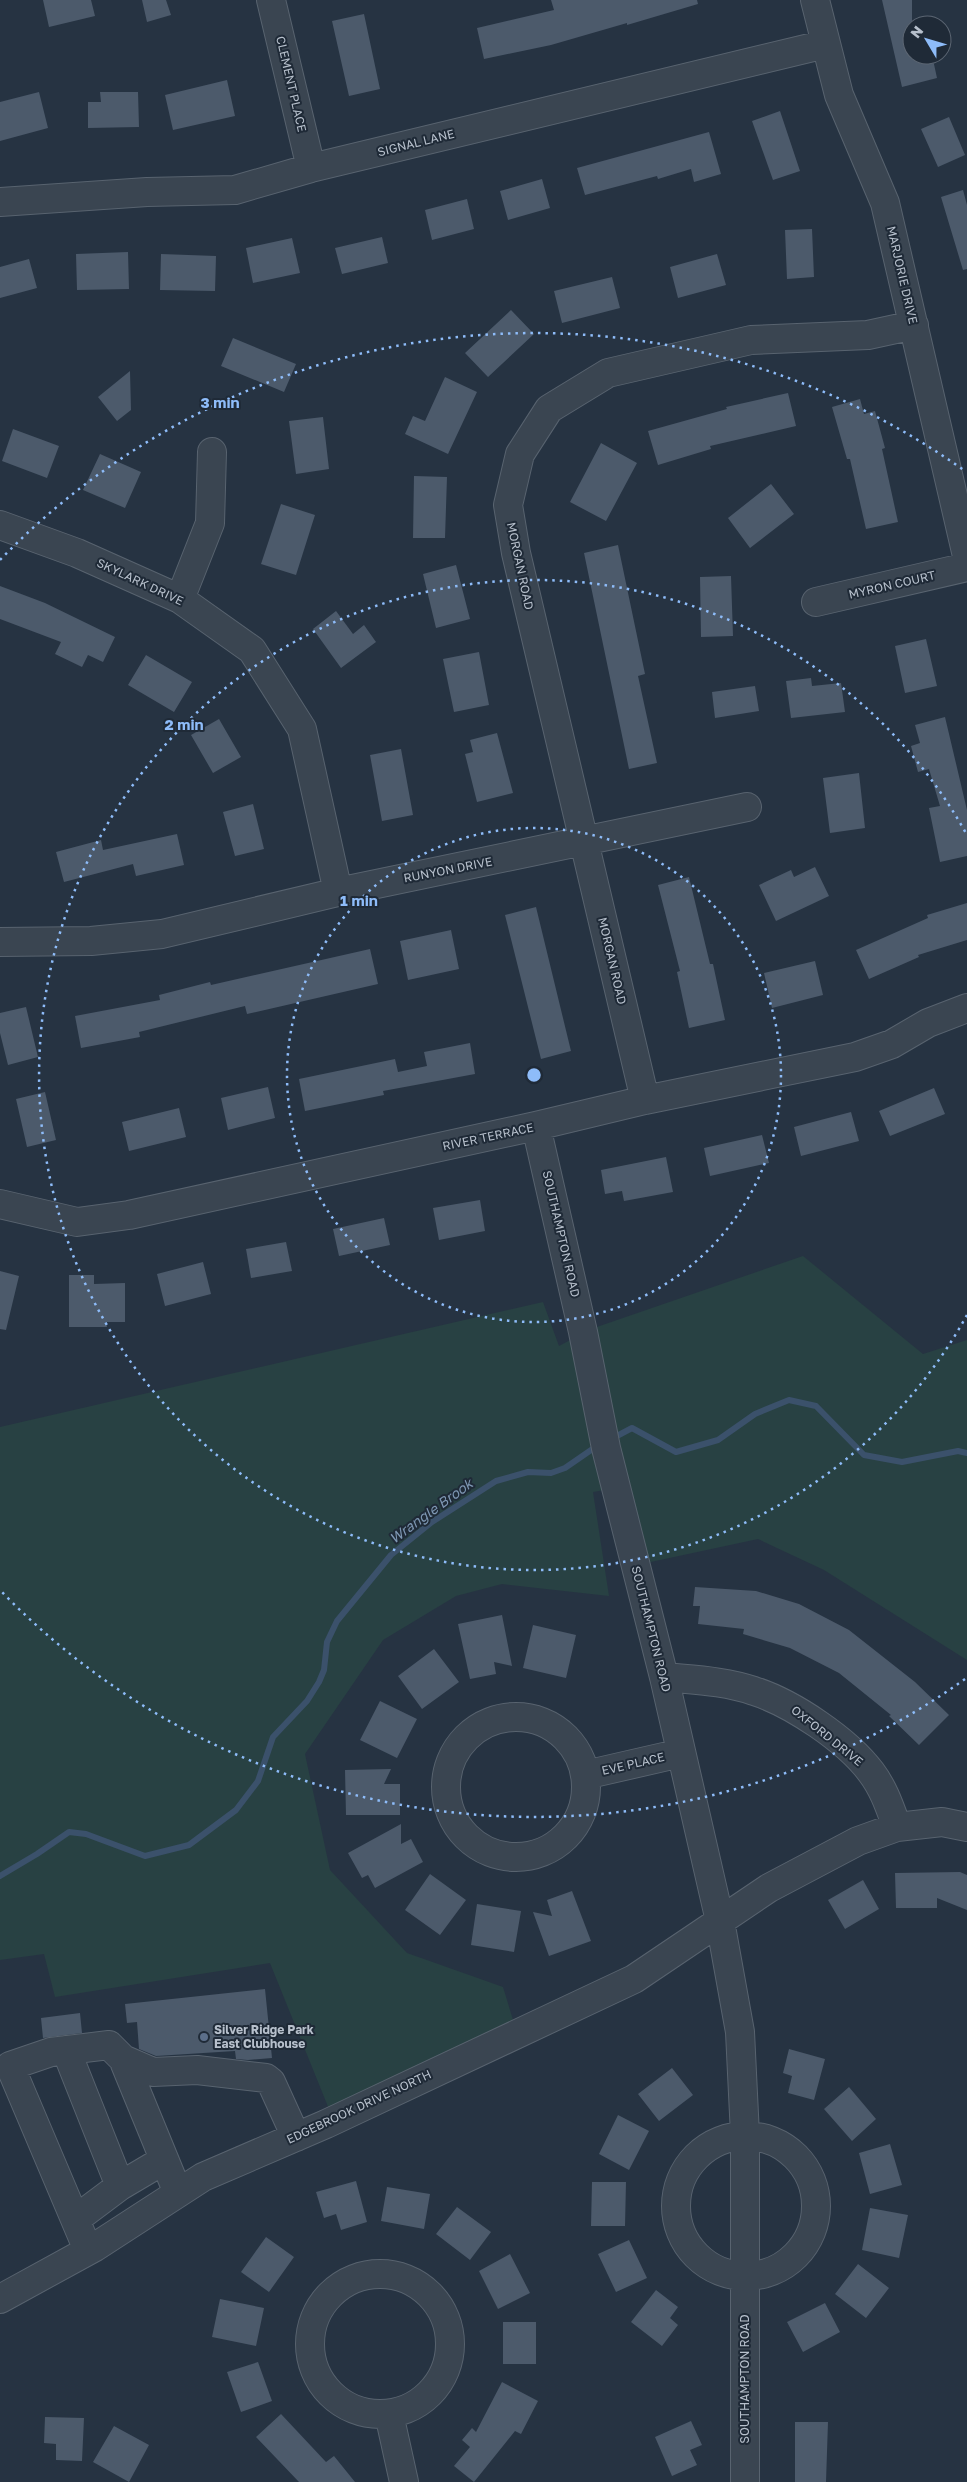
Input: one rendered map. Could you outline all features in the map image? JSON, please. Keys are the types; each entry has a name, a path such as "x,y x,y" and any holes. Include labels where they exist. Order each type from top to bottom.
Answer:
{"street":[{"name":"CLEMENT PLACE","path":"271,0 311,168"},
{"name":"MARJORIE DRIVE","path":"815,0 839,95 885,203 967,556"},
{"name":"SIGNAL LANE","path":"0,202 147,192 235,190 311,168 826,44"},
{"name":"MORGAN ROAD","path":"645,1100 516,552 508,505 520,454 550,409 608,373 750,340 868,335 914,324"},
{"path":"180,599 210,524 212,452"},
{"name":"SKYLARK DRIVE","path":"0,525 77,553 180,599 252,650 302,729 338,892"},
{"name":"MYRON COURT","path":"816,602 967,567"},
{"name":"RUNYON DRIVE","path":"0,942 91,941 162,934 338,892 747,807"},
{"name":"RIVER TERRACE","path":"0,1204 77,1222 129,1215 536,1126 645,1100 855,1057 892,1044 928,1022 967,1008"},
{"name":"SOUTHAMPTON ROAD","path":"536,1126 583,1332 606,1448 664,1678 720,1921 740,2032 745,2135 745,2482"},
{"name":"OXFORD DRIVE","path":"664,1678 722,1683 753,1690 784,1702 808,1717 854,1754 871,1772 887,1799 897,1828"},
{"name":"EVE PLACE","path":"523,1717 545,1723 564,1736 577,1753 585,1775 585,1796 579,1817 568,1835 550,1848 530,1856 509,1858 488,1852 470,1841 460,1830 447,1805 445,1783 450,1761 458,1748 462,1742 480,1727 500,1719 523,1717"},
{"name":"EVE PLACE","path":"585,1775 681,1753"},
{"name":"EDGEBROOK DRIVE NORTH","path":"0,2299 88,2250 203,2177 296,2137 634,1979 769,1888 858,1840 897,1828 942,1822 967,1827"},
{"path":"88,2250 10,2066 50,2052 109,2045 123,2059 153,2072 197,2070 266,2078 271,2082 296,2137"},
{"path":"66,2050 120,2186"},
{"path":"123,2059 178,2193"},
{"path":"745,2135 767,2138 787,2148 798,2158 813,2183 817,2205 810,2234 803,2247 788,2263 768,2273 746,2276 722,2272 701,2260 685,2241 677,2218 676,2194 685,2171 700,2152 721,2140 745,2135"},
{"path":"76,2219 120,2186 164,2160"},
{"path":"380,2273 403,2277 424,2288 440,2305 449,2327 450,2351 444,2373 431,2393 412,2407 389,2414 366,2413 345,2405 327,2390 315,2371 310,2348 312,2326 322,2305 337,2288 357,2277 380,2273"},
{"path":"389,2414 404,2482"}],"green space":[{"path":"803,1256 923,1354 967,1340 967,1660 824,1570 758,1539 646,1563 628,1486 593,1492 609,1596 502,1584 456,1596 383,1640 305,1754 330,1870 407,1953 503,1987 520,2043 333,2119 270,1963 55,1997 44,1954 0,1960 0,1427 543,1302 559,1346 591,1329"}],"building":[{"path":"43,0 91,0 95,16 49,27"},
{"path":"142,0 166,0 171,15 147,22"},
{"path":"551,0 697,0 698,4 551,45 484,59 477,28 554,10"},
{"path":"882,0 912,0 912,15 902,15 902,65 934,65 937,78 902,87"},
{"path":"364,14 380,89 349,96 332,21"},
{"path":"227,80 235,116 173,130 165,95"},
{"path":"39,92 48,128 0,141 0,102"},
{"path":"100,92 138,92 139,127 88,128 88,102 101,102"},
{"path":"780,111 800,171 773,180 752,121"},
{"path":"949,117 965,155 938,167 921,129"},
{"path":"709,132 721,174 694,182 691,169 658,179 657,176 585,195 577,168"},
{"path":"542,179 550,208 508,220 500,191"},
{"path":"963,190 967,205 967,269 963,270 941,197"},
{"path":"467,199 474,229 432,240 425,210"},
{"path":"812,229 814,277 787,279 785,230"},
{"path":"382,237 388,263 342,274 335,248"},
{"path":"292,238 300,273 253,283 246,248"},
{"path":"128,252 129,289 77,290 76,254"},
{"path":"161,254 216,256 215,291 160,290"},
{"path":"717,254 726,285 678,298 670,267"},
{"path":"29,259 37,288 0,298 0,267"},
{"path":"612,277 620,308 562,323 554,291"},
{"path":"511,310 534,334 488,377 465,353"},
{"path":"233,338 296,364 284,392 221,366"},
{"path":"130,371 131,410 117,421 98,397"},
{"path":"445,377 477,392 448,454 405,434 413,416 425,421"},
{"path":"788,393 796,426 710,446 711,449 658,465 648,431 727,409 726,407"},
{"path":"860,399 864,414 875,411 885,448 882,449 898,522 866,529 850,459 847,459 832,407"},
{"path":"323,417 329,469 296,474 289,421"},
{"path":"13,429 59,446 47,478 2,461"},
{"path":"601,443 637,463 606,521 570,502"},
{"path":"100,454 141,472 125,508 83,490"},
{"path":"414,476 447,477 445,538 413,538"},
{"path":"771,484 794,514 750,548 728,518"},
{"path":"281,504 315,515 296,575 261,564"},
{"path":"618,545 645,674 638,676 657,763 629,769 584,553"},
{"path":"456,565 470,619 436,628 423,574"},
{"path":"731,576 733,636 701,637 700,577"},
{"path":"0,586 45,603 115,637 103,662 88,655 82,667 55,654 61,642 0,619"},
{"path":"336,611 353,634 364,625 376,642 341,668 313,629"},
{"path":"926,639 937,686 905,693 895,646"},
{"path":"479,652 489,705 454,712 443,659"},
{"path":"146,655 192,682 174,712 128,685"},
{"path":"811,678 812,686 841,683 845,712 791,718 786,681"},
{"path":"755,686 759,711 715,718 712,692"},
{"path":"945,717 967,810 967,856 940,862 929,808 940,806 929,769 918,772 911,746 920,743 915,725"},
{"path":"219,719 241,757 213,773 191,735"},
{"path":"497,733 513,793 477,802 465,754 473,752 470,740"},
{"path":"401,749 413,815 382,821 370,755"},
{"path":"859,773 865,828 830,833 823,778"},
{"path":"253,804 264,849 235,856 223,812"},
{"path":"177,834 184,865 136,876 133,864 64,882 56,852 101,840 103,850"},
{"path":"815,867 829,896 776,921 759,885 791,870 794,877"},
{"path":"689,877 710,964 713,964 725,1020 689,1028 677,972 680,971 658,885"},
{"path":"967,903 967,940 918,955 919,957 869,979 856,950 928,918 927,915"},
{"path":"536,907 571,1051 541,1059 505,915"},
{"path":"451,930 459,969 408,980 400,941"},
{"path":"370,949 378,984 247,1014 245,1006 139,1032 140,1037 81,1048 75,1016 160,1000 159,995 210,982 211,985"},
{"path":"815,961 823,995 772,1008 764,973"},
{"path":"26,1007 38,1057 8,1065 0,1033 0,1013"},
{"path":"470,1043 475,1074 383,1091 384,1095 305,1111 299,1079 395,1059 398,1072 427,1066 424,1052"},
{"path":"268,1087 275,1118 228,1130 221,1098"},
{"path":"934,1088 945,1114 890,1136 879,1111"},
{"path":"45,1092 56,1140 27,1147 16,1099"},
{"path":"179,1108 186,1137 129,1151 122,1122"},
{"path":"851,1112 859,1141 801,1156 794,1127"},
{"path":"762,1135 769,1163 710,1176 704,1148"},
{"path":"666,1157 673,1192 624,1201 622,1191 605,1194 601,1170"},
{"path":"480,1200 485,1231 439,1240 433,1208"},
{"path":"384,1218 390,1245 339,1256 333,1229"},
{"path":"286,1242 292,1271 251,1278 246,1249"},
{"path":"203,1262 211,1294 165,1306 157,1274"},
{"path":"0,1271 19,1276 6,1330 0,1329"},
{"path":"69,1275 94,1275 94,1284 125,1283 125,1322 106,1322 107,1327 69,1327"},
{"path":"695,1587 756,1591 799,1604 849,1630 915,1682 949,1715 919,1745 889,1716 891,1715 839,1673 790,1648 743,1634 744,1629 698,1624 700,1606 693,1606"},
{"path":"502,1615 512,1666 494,1662 496,1674 470,1679 458,1624"},
{"path":"533,1625 576,1635 566,1678 523,1668"},
{"path":"434,1649 459,1682 422,1709 398,1676"},
{"path":"380,1701 417,1719 397,1758 360,1740"},
{"path":"391,1769 384,1784 400,1784 400,1815 346,1815 345,1770"},
{"path":"401,1824 401,1844 411,1839 423,1862 375,1888 368,1875 362,1878 348,1853"},
{"path":"960,1872 967,1875 967,1910 937,1898 937,1908 896,1908 895,1873"},
{"path":"430,1874 466,1900 440,1935 405,1910"},
{"path":"863,1880 879,1909 845,1929 828,1900"},
{"path":"572,1891 591,1941 549,1956 533,1912 552,1916 547,1900"},
{"path":"477,1904 521,1911 514,1952 471,1945"},
{"name":"Silver Ridge Park East Clubhouse","path":"265,1989 272,2058 236,2059 235,2051 156,2056 139,2049 137,2022 127,2023 125,2004"},
{"path":"80,2013 82,2033 43,2038 41,2018"},
{"path":"789,2049 825,2059 814,2100 788,2093 792,2076 783,2073"},
{"path":"672,2068 693,2095 659,2121 638,2094"},
{"path":"849,2087 876,2119 852,2141 824,2109"},
{"path":"618,2115 649,2131 629,2170 599,2154"},
{"path":"890,2144 902,2185 870,2194 859,2153"},
{"path":"356,2181 367,2222 341,2230 336,2214 324,2218 316,2192"},
{"path":"592,2182 626,2182 625,2226 591,2226"},
{"path":"387,2187 430,2194 424,2229 381,2221"},
{"path":"457,2207 491,2232 470,2260 436,2234"},
{"path":"870,2208 908,2215 899,2258 862,2250"},
{"path":"266,2237 294,2257 269,2292 241,2272"},
{"path":"629,2240 647,2278 616,2292 598,2254"},
{"path":"510,2254 530,2293 498,2309 479,2271"},
{"path":"858,2264 889,2288 866,2318 835,2294"},
{"path":"656,2290 678,2307 670,2318 678,2325 662,2346 631,2322"},
{"path":"220,2299 264,2308 256,2346 212,2337"},
{"path":"825,2303 840,2332 803,2352 787,2322"},
{"path":"503,2322 536,2322 536,2364 503,2364"},
{"path":"258,2362 272,2401 241,2412 227,2372"},
{"path":"502,2382 538,2401 521,2434 515,2431 474,2482 454,2466 470,2447 462,2440 472,2428 476,2432"},
{"path":"281,2414 326,2462 334,2456 355,2482 299,2482 256,2437"},
{"path":"45,2417 84,2418 82,2461 56,2460 56,2444 44,2443"},
{"path":"691,2421 702,2445 690,2450 697,2465 672,2476 655,2437"},
{"path":"795,2422 828,2422 826,2482 795,2482"},
{"path":"114,2426 149,2445 129,2482 93,2462"}],"waterway":[{"name":"Wrangle Brook","path":"615,1437 632,1428 676,1452 718,1440 755,1414 789,1400 816,1406 864,1455 902,1462 958,1451 967,1453"},
{"name":"Wrangle Brook","path":"0,1876 69,1832 86,1834 145,1856 189,1845 236,1810 258,1781 273,1737 307,1701 319,1682 324,1670 327,1642 337,1621 391,1555 432,1522 496,1481 528,1472 551,1473 565,1468 594,1448"}],"place":[{"name":"Silver Ridge Park East Clubhouse","path":"204,2037"}]}
